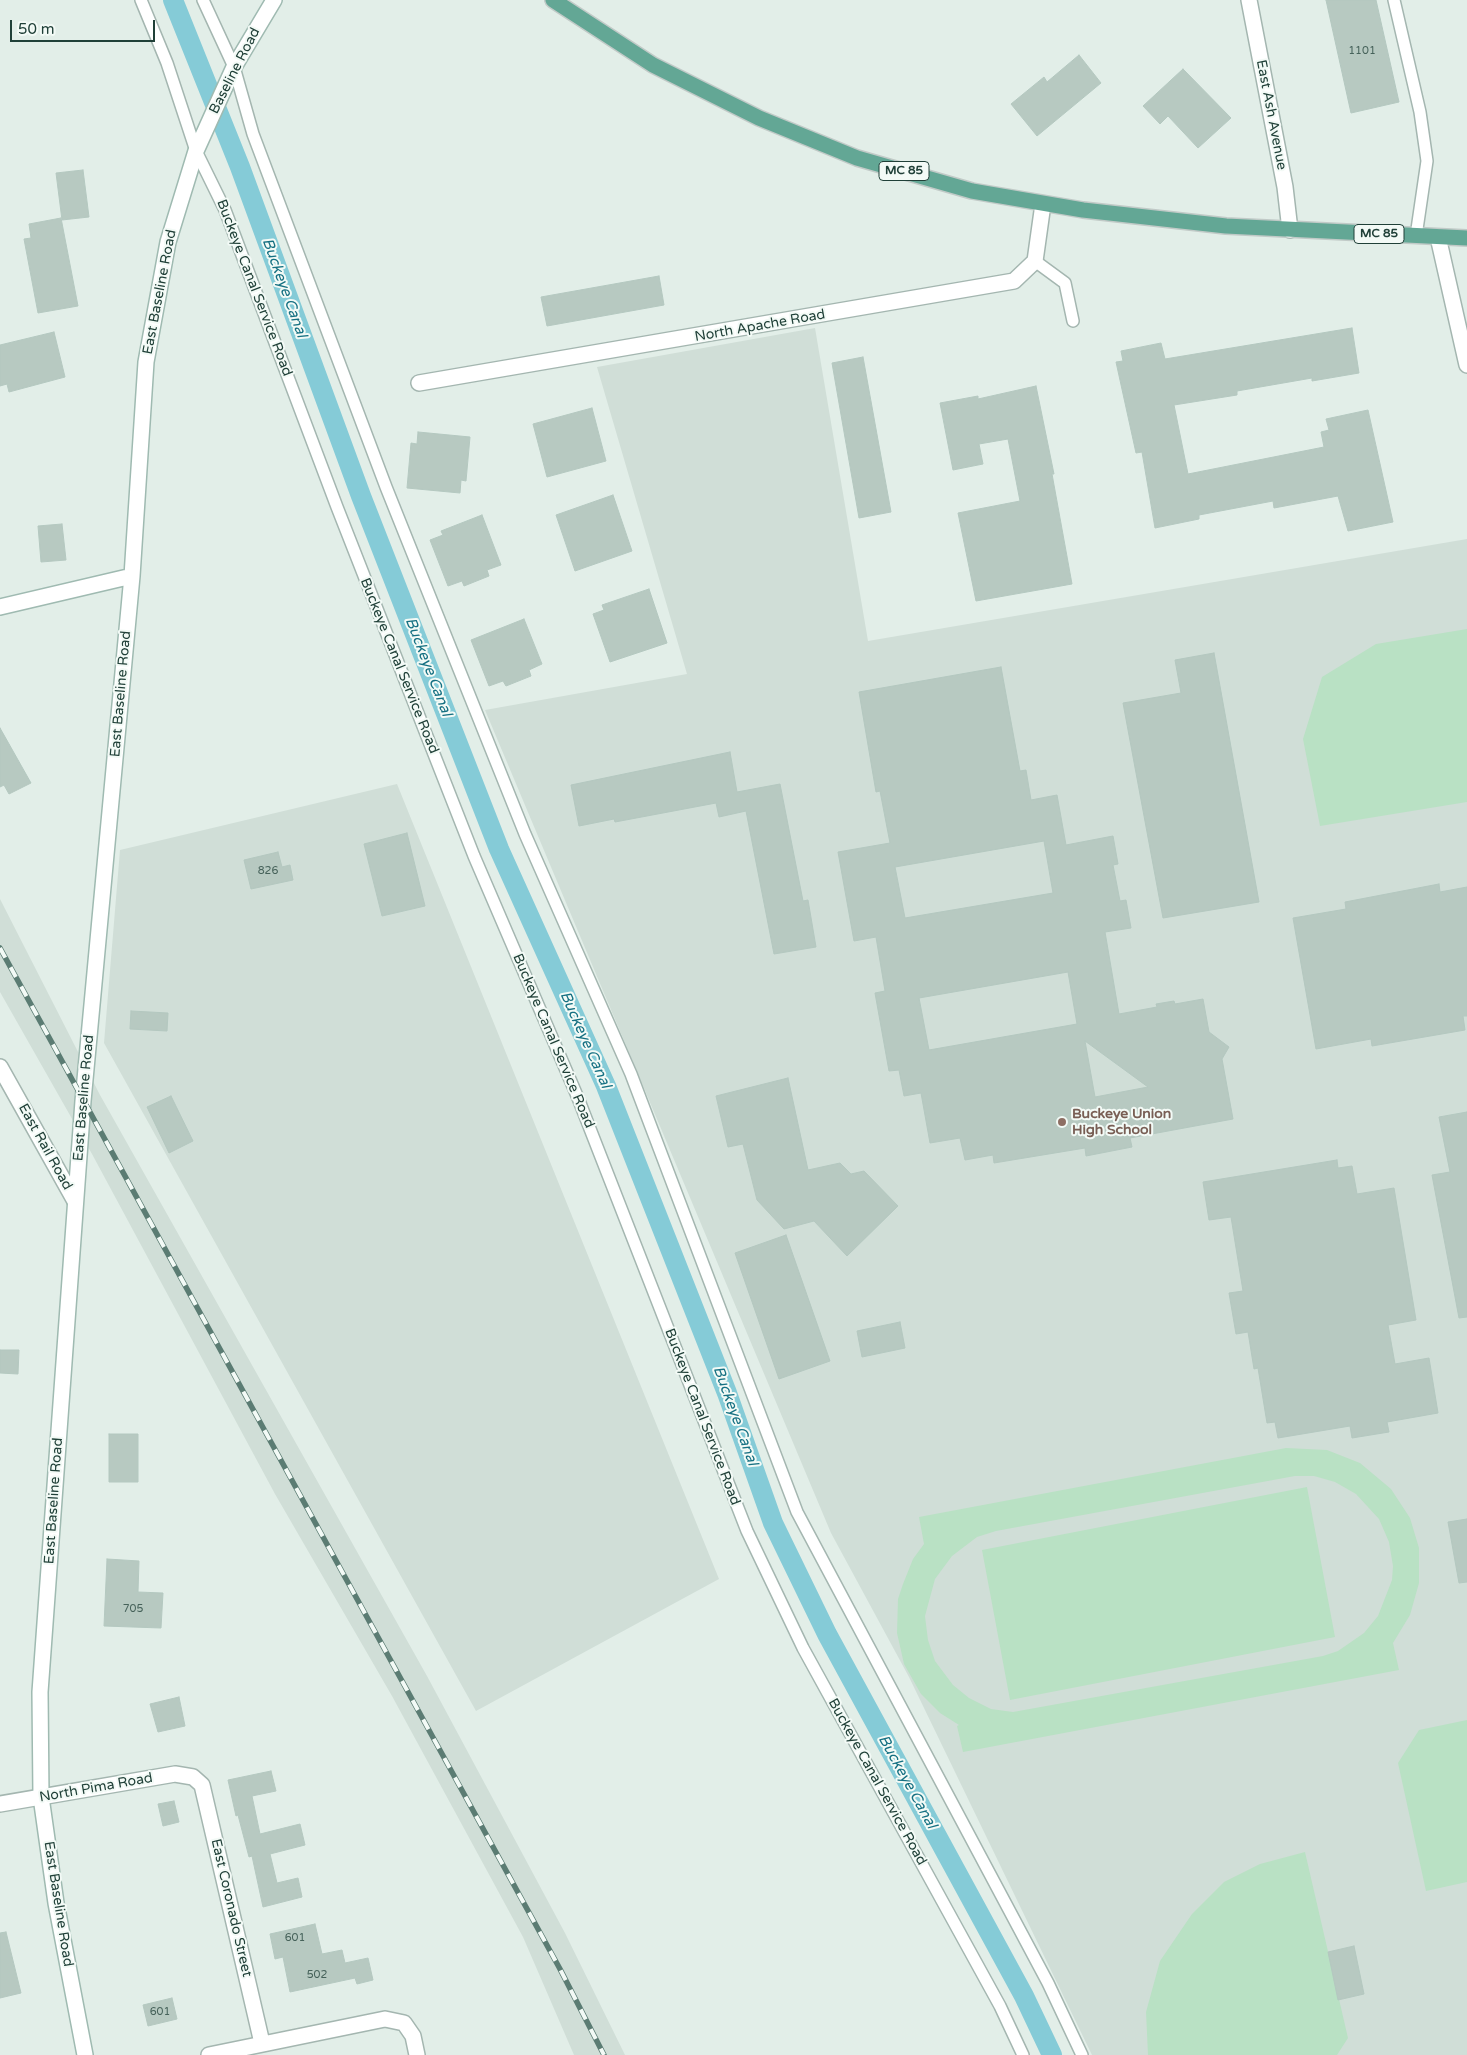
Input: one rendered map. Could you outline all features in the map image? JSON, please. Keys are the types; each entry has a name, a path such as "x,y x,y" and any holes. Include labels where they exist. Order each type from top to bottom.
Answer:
{"main road":[{"name":"Baseline Road","path":"197,147 232,72 274,0"},
{"name":"MC 85","path":"553,0 653,65 759,118 857,158 972,191 1082,210 1197,223 1290,230 1467,238"},
{"name":"East Ash Avenue","path":"1249,0 1285,187 1290,230"},
{"name":"East Baseline Road","path":"86,2055 56,1903 41,1798 40,1692 75,1201 132,576 146,362 168,242 197,147"},
{"path":"1036,261 1043,204"},
{"path":"1438,237 1467,365"},
{"name":"North Apache Road","path":"419,383 1014,281 1036,261"},
{"path":"0,607 132,576"},
{"name":"East Rail Road","path":"0,1067 75,1201"},
{"name":"North Pima Road","path":"0,1804 175,1774 193,1777"},
{"name":"East Coronado Street","path":"193,1777 202,1785 207,1801 255,2048"},
{"path":"209,2055 255,2048 365,2021 385,2019 404,2023 413,2036 417,2055"}],"lane":[{"name":"Buckeye Canal Service Road","path":"141,0 168,63 197,147 225,210 337,507 463,828 578,1098 747,1531 803,1648 1000,2006 1023,2055"},
{"path":"203,0 232,72 253,134 386,487 526,834 630,1074 797,1512 1048,1983 1082,2055"},
{"path":"1394,0 1420,112 1427,161 1416,236"},
{"path":"1036,261 1065,283 1073,321"}],"shaded area":[{"name":"Buckeye Union High School","path":"815,328 868,641 1467,539 1467,2055 1092,2055 909,1677 831,1533 485,710 687,674 597,367"},
{"path":"397,784 719,1579 476,1711 104,1043 120,850"},
{"path":"0,899 100,1095 427,1676 565,1933 625,2055 574,2055 523,1937 392,1696 275,1494 92,1154 0,992"}],"green space":[{"path":"1467,629 1467,802 1320,826 1303,739 1322,677 1376,644"},
{"path":"1286,1448 1327,1450 1360,1463 1391,1489 1410,1518 1419,1548 1419,1583 1410,1615 1393,1643 1399,1670 963,1752 957,1726 959,1725 940,1713 921,1694 904,1664 897,1633 898,1599 913,1559 924,1544 919,1517","holes":["1295,1476 1314,1476 1335,1482 1356,1494 1379,1519 1389,1542 1393,1566 1392,1580 1378,1616 1364,1633 1338,1651 1323,1656 1013,1712 991,1709 969,1698 953,1685 935,1661 928,1640 925,1616 935,1579 952,1556 977,1537 996,1531"]},
{"path":"1307,1487 1335,1637 1010,1700 982,1550"},
{"path":"1467,1720 1467,1882 1426,1891 1398,1763 1419,1730"},
{"path":"1305,1852 1348,2038 1337,2055 1148,2055 1146,2012 1160,1961 1192,1914 1224,1882 1260,1864"}],"building":[{"path":"1326,0 1376,0 1399,102 1351,113"},
{"path":"1079,55 1101,83 1037,136 1011,104 1044,77 1047,82"},
{"path":"1183,69 1231,118 1198,148 1168,116 1160,124 1143,106"},
{"path":"83,170 89,217 62,220 56,173"},
{"path":"61,218 78,306 38,313 24,239 31,238 29,224"},
{"path":"659,276 664,305 547,326 541,297"},
{"path":"1352,328 1359,373 1312,381 1312,378 1237,391 1237,395 1174,405 1188,474 1324,447 1321,432 1329,430 1326,419 1368,410 1393,522 1348,531 1338,496 1274,508 1273,501 1199,515 1199,519 1155,528 1142,452 1136,453 1116,362 1123,361 1121,351 1161,343 1165,359"},
{"path":"54,332 65,377 9,392 7,384 0,386 0,345"},
{"path":"863,357 891,512 859,518 832,363"},
{"path":"1036,386 1054,474 1052,474 1072,584 976,601 958,513 1020,501 1008,439 979,444 983,464 953,470 940,403 978,396 978,399"},
{"path":"592,408 606,461 547,477 533,424"},
{"path":"418,432 470,437 466,481 461,480 460,493 407,488 411,443 417,444"},
{"path":"613,495 632,551 575,571 556,515"},
{"path":"482,515 501,565 487,570 489,576 464,586 462,581 448,586 430,540 443,535 441,531"},
{"path":"62,524 66,560 41,562 38,526"},
{"path":"649,589 667,643 610,662 593,614 604,610 602,605"},
{"path":"524,619 542,664 529,670 531,676 506,686 503,681 489,686 471,640"},
{"path":"1214,653 1259,902 1163,918 1123,703 1181,693 1175,660"},
{"path":"1001,667 1020,771 1026,770 1031,800 1057,795 1066,845 1113,836 1118,864 1113,865 1120,901 1126,900 1131,928 1105,932 1119,1014 1157,1007 1156,1004 1174,1001 1175,1004 1203,999 1209,1032 1229,1047 1222,1059 1233,1119 1130,1138 1132,1147 1086,1156 1085,1148 994,1163 993,1155 965,1160 960,1138 930,1143 921,1093 904,1096 899,1070 889,1071 875,993 885,991 876,937 854,941 838,852 890,843 880,791 876,792 859,692","holes":["1044,841 1053,893 905,918 895,867","1068,972 1077,1024 929,1050 919,998","1085,1041 1148,1087 1095,1097"]},
{"path":"0,728 31,783 9,794 4,785 0,787"},
{"path":"730,752 737,792 780,784 803,901 808,900 816,947 774,954 746,811 719,817 716,803 615,822 614,819 579,826 571,785"},
{"path":"407,833 425,906 382,916 364,844"},
{"path":"278,852 282,867 290,865 293,880 251,889 244,860"},
{"path":"1439,884 1440,892 1467,887 1467,1016 1463,1016 1465,1030 1372,1046 1371,1039 1316,1049 1293,918 1346,909 1345,902"},
{"path":"131,1011 168,1013 167,1031 130,1029"},
{"path":"788,1078 808,1170 840,1163 851,1174 864,1171 898,1206 847,1256 814,1221 784,1229 757,1200 743,1144 728,1147 716,1096"},
{"path":"171,1096 193,1141 169,1153 147,1107"},
{"path":"1467,1112 1467,1317 1459,1318 1432,1175 1450,1172 1439,1117"},
{"path":"1337,1160 1338,1168 1352,1166 1357,1194 1394,1188 1416,1320 1388,1325 1395,1364 1429,1358 1438,1413 1387,1422 1389,1432 1352,1438 1350,1426 1278,1438 1275,1422 1267,1423 1258,1368 1254,1369 1248,1332 1236,1334 1229,1293 1243,1291 1231,1217 1209,1220 1203,1182"},
{"path":"786,1235 830,1361 779,1379 735,1253"},
{"path":"900,1322 905,1348 862,1357 857,1331"},
{"path":"0,1350 19,1350 18,1374 0,1373"},
{"path":"109,1434 138,1434 138,1482 109,1482"},
{"path":"1467,1519 1467,1582 1459,1583 1448,1522"},
{"path":"107,1559 139,1561 138,1592 163,1593 161,1628 104,1626"},
{"path":"179,1697 185,1726 158,1732 150,1704"},
{"path":"271,1771 276,1791 252,1796 260,1834 300,1824 305,1845 270,1854 277,1883 298,1878 302,1897 263,1907 252,1856 249,1857 238,1815 236,1816 228,1780"},
{"path":"174,1801 179,1822 163,1826 158,1804"},
{"path":"315,1924 322,1954 342,1950 345,1963 368,1958 373,1980 357,1984 355,1978 290,1992 283,1957 275,1959 270,1934"},
{"path":"6,1932 21,1993 0,1998 0,1933"},
{"path":"1354,1946 1364,1994 1338,2000 1328,1952"},
{"path":"172,1998 177,2019 148,2026 143,2005"}],"waterway":[{"name":"Buckeye Canal","path":"173,0 240,167 361,496 499,849 606,1086 727,1393 773,1523 827,1634 1024,1996 1052,2055"}],"railway":[{"path":"0,948 560,1969 604,2055"}],"place":[{"name":"Buckeye Union High School","path":"1062,1122"}]}
